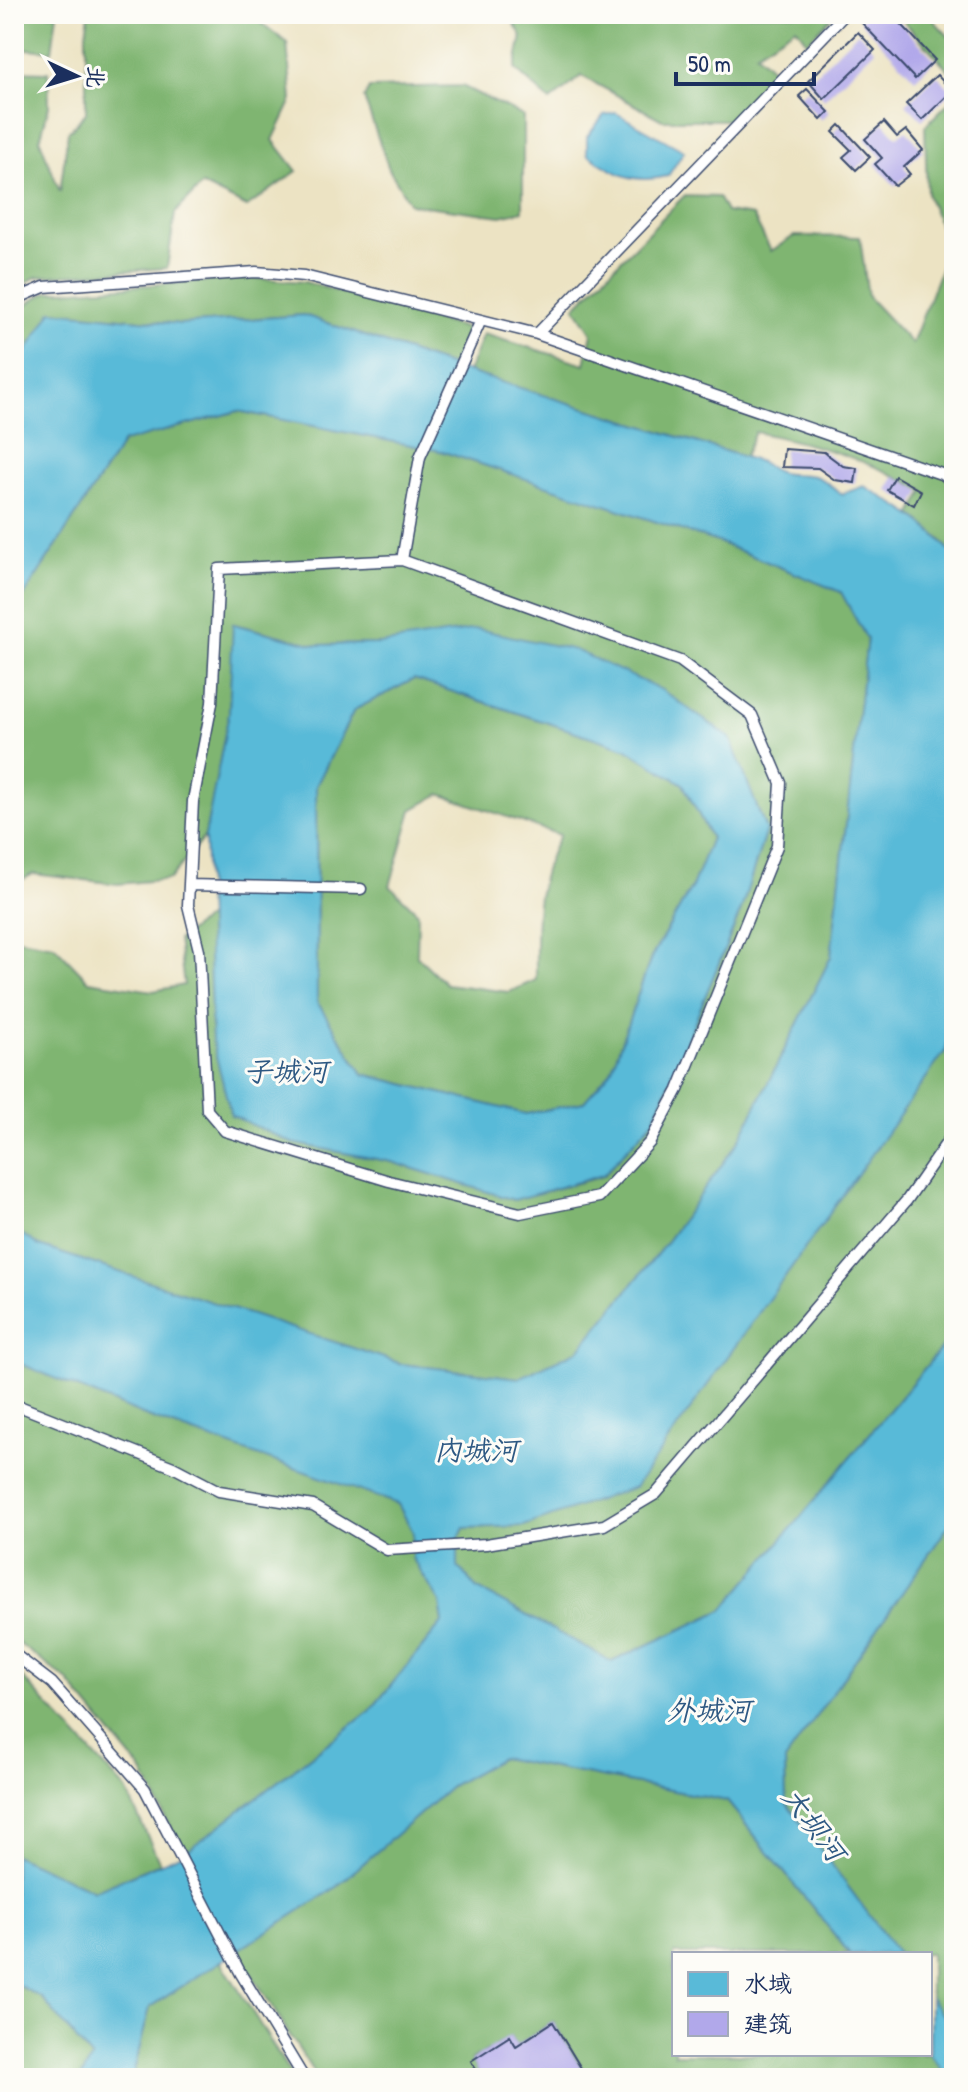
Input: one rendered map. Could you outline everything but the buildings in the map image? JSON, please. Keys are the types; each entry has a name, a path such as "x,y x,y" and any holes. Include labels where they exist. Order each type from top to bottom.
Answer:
{"lane":[{"path":"537,334 845,14"},
{"path":"14,310 23,296 44,287 256,272 304,276 537,334 944,475 954,484"},
{"path":"402,560 420,457 481,320"},
{"path":"402,560 680,661 752,715 781,783 777,846 678,1090 650,1142 599,1197 520,1213 389,1181 225,1131 207,1110 199,950 188,905 194,885 193,801 212,703 219,569 402,560"},
{"path":"194,885 361,889"},
{"path":"14,1404 173,1467 219,1491 313,1506 387,1550 486,1544 604,1525 656,1494 907,1200 954,1132"},
{"path":"14,1654 52,1683 145,1789 170,1843 241,1974 304,2078"}],"green space":[{"path":"14,14 57,14 52,51 14,48"},
{"path":"89,14 250,14 287,43 292,100 273,140 297,171 247,207 202,185 175,213 167,268 36,277 14,290 14,71 48,72 49,106 40,140 60,192 68,132 86,113 86,33"},
{"path":"508,14 835,14 807,42 796,27 756,53 776,73 729,120 662,120 582,76 550,101 515,69 522,36"},
{"path":"897,14 928,14 954,42 954,76"},
{"path":"462,86 523,116 523,211 501,216 410,204 389,169 364,98 369,88"},
{"path":"954,97 954,557 942,541 912,514 924,491 863,462 800,442 755,432 744,457 468,372 483,334 585,364 592,333 575,307 684,196 718,197 726,212 753,216 771,251 794,236 860,237 868,297 912,344 949,247 927,195 925,126"},
{"path":"251,278 305,282 468,329 452,366 304,315 180,324 53,311 14,370 14,323 24,307 48,292"},
{"path":"238,411 441,451 718,542 841,592 867,639 831,957 739,1141 663,1247 579,1350 519,1378 402,1364 39,1246 14,1229 14,938 54,945 89,981 153,991 184,985 178,940 208,917 212,1040 292,1143 392,1162 514,1200 603,1176 654,1119 741,910 766,830 730,738 380,644 316,645 234,624 229,713 205,836 170,879 118,884 33,874 14,884 14,611 123,442"},
{"path":"414,679 625,748 683,784 711,838 693,885 651,958 611,1071 584,1102 526,1114 363,1074 317,1002 316,786 354,710","holes":["440,794 560,835 545,871 538,905 536,980 509,992 446,984 417,956 418,913 390,886 412,810"]},
{"path":"954,1008 954,1333 723,1610 611,1662 478,1589 458,1567 458,1539 464,1528 524,1526 946,1051"},
{"path":"14,1361 145,1416 398,1504 413,1532 412,1558 440,1602 443,1622 370,1711 183,1854 143,1772 67,1680 14,1640"},
{"path":"954,1518 954,2030 932,2001 932,1952 897,1952 786,1803 785,1761"},
{"path":"23,1678 126,1790 160,1863 94,1891 14,1855 14,1692"},
{"path":"501,1758 727,1801 848,1952 672,1952 672,2056 932,2056 949,2078 587,2078 553,2022 516,2046 510,2037 471,2060 481,2078 317,2078 237,1951 335,1888 454,1784"},
{"path":"221,1961 293,2078 132,2078 150,2007"},
{"path":"14,1983 42,1998 92,2058 81,2078 14,2078"}],"water":[{"path":"616,113 684,151 668,176 645,179 625,176 587,154 587,137 604,115"},
{"name":"内城河","path":"52,311 180,324 304,315 468,372 763,463 777,472 817,477 842,494 864,486 925,525 954,557 954,1008 946,1050 635,1487 524,1526 464,1528 458,1539 458,1567 478,1589 612,1662 723,1610 954,1333 954,1518 785,1761 786,1803 897,1952 848,1952 727,1801 501,1758 454,1784 335,1888 150,2007 132,2078 81,2078 92,2058 42,1998 14,1983 14,1855 94,1891 183,1854 370,1711 443,1622 440,1602 412,1558 413,1532 398,1504 145,1416 14,1361 14,1229 39,1246 402,1364 519,1378 579,1350 663,1247 739,1141 831,957 867,639 841,592 718,542 441,451 238,411 123,442 14,611 14,371"},
{"name":"子城河","path":"233,624 316,645 380,644 477,629 575,650 662,690 730,738 766,830 741,910 654,1120 603,1175 514,1200 392,1162 292,1143 231,1115 212,1040 205,836 229,713","holes":["414,679 625,748 683,784 711,838 693,885 651,958 611,1071 584,1102 526,1114 363,1074 317,1002 316,786 354,710"]},
{"path":"932,2001 954,2030 954,2078 949,2078 932,2056"}],"water label":[{"name":"外城河","path":"709,1710"},
{"name":"大坝河","path":"814,1824"}]}
